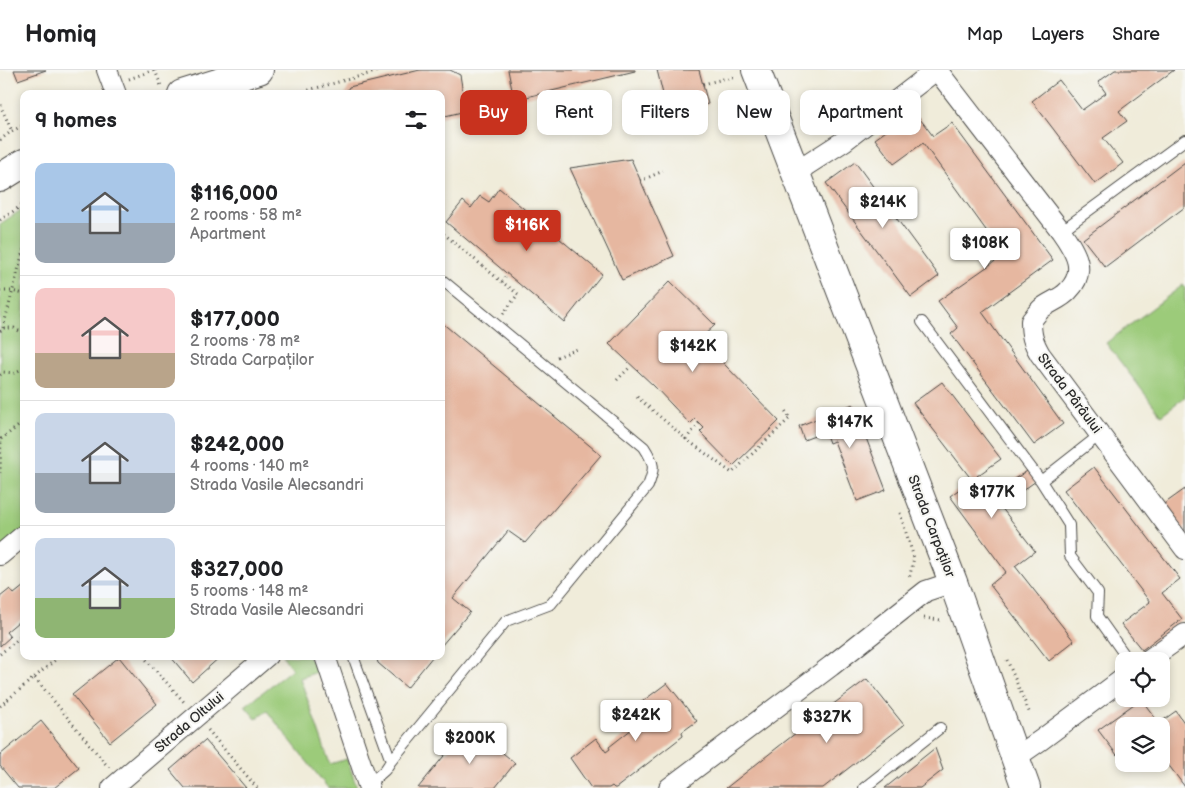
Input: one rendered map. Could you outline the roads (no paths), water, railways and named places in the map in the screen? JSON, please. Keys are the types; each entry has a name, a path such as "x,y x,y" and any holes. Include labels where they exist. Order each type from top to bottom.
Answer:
{"main road":[{"path":"195,90 259,70"},
{"name":"Strada Carpaților","path":"750,72 796,172 953,582 1026,788"},
{"path":"0,178 20,166"}],"street":[{"path":"107,70 114,90"},
{"name":"Strada Pârâului","path":"796,172 844,141 936,70 1061,231 1074,253 1079,268 1078,278 1068,292 1041,309 1031,321 1033,343 1185,549"},
{"path":"0,555 20,538"},
{"path":"669,788 823,672 926,591 953,582"},
{"path":"1160,652 1185,635"},
{"name":"Strada Oltului","path":"116,784 262,660"},
{"path":"326,660 368,786"},
{"path":"1015,758 1115,685"}],"lane":[{"path":"1061,231 1185,140"},
{"path":"368,786 385,770 506,621 551,604 648,486 654,471 652,458 644,447 445,282"},
{"path":"922,322 1041,482 1069,525 1070,556 1098,593 1097,616 1123,652"},
{"path":"1041,482 1101,434"},
{"path":"353,660 391,761"},
{"path":"864,788 940,728"}]}
